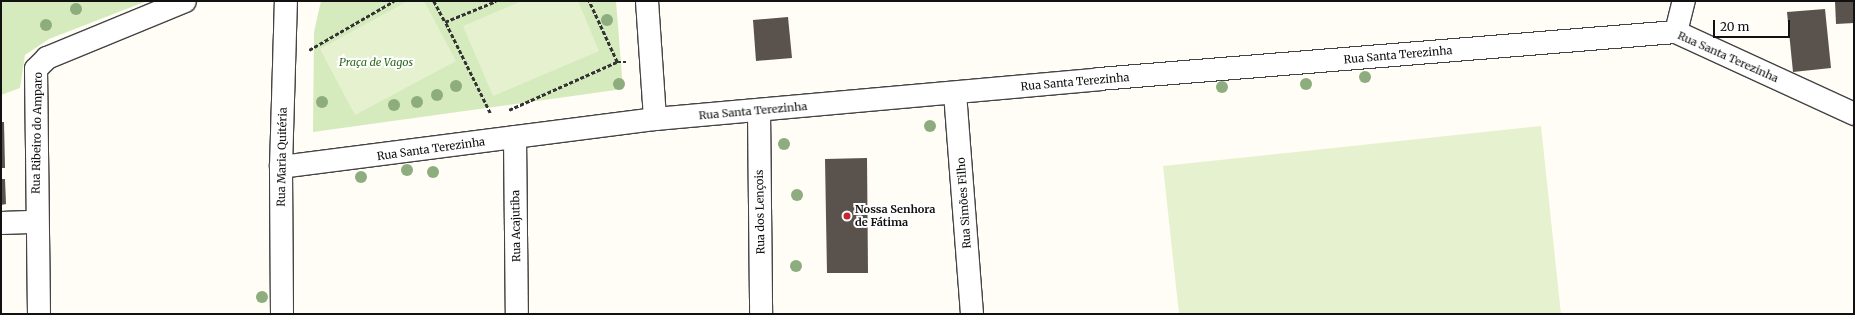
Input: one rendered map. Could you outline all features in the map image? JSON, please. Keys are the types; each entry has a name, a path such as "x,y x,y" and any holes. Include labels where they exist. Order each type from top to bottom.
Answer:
{"street":[{"name":"Rua Ribeiro do Amparo","path":"39,314 36,69 46,58 185,1"},
{"name":"Rua Maria Quitéria","path":"282,314 282,167 286,1"},
{"path":"647,1 655,119"},
{"path":"1676,32 1684,1"},
{"name":"Rua Santa Terezinha","path":"282,167 655,119 1676,32 1854,114"},
{"name":"Rua Simões Filho","path":"954,93 972,314"},
{"name":"Rua dos Lençois","path":"758,110 760,314"},
{"name":"Rua Acajutiba","path":"515,137 517,314"},
{"path":"1,222 37,222"}],"path":[{"path":"308,50 394,1"},
{"path":"434,1 490,113"},
{"path":"445,22 496,1"},
{"path":"590,1 617,62"},
{"path":"508,110 617,62 630,61"}],"green space":[{"path":"1,1 147,1 49,39 25,55 20,88 1,95"},
{"name":"Praça de Vagos","path":"321,1 616,1 623,89 313,132 314,32"},
{"path":"408,1 424,1 456,61 355,115 320,49"},
{"path":"522,1 578,1 599,51 493,96 463,26"},
{"path":"1541,126 1561,314 1179,314 1163,166"}],"building":[{"path":"1835,1 1854,1 1854,23 1836,24"},
{"path":"1825,9 1831,68 1793,72 1787,12"},
{"path":"788,17 792,58 756,61 753,20"},
{"path":"1,122 4,122 5,168 1,168"},
{"name":"Nossa Senhora de Fátima","path":"867,158 868,273 827,273 825,159"},
{"path":"1,179 5,179 6,204 1,205"}],"place":[{"name":"Nossa Senhora de Fátima","path":"847,216"}]}
